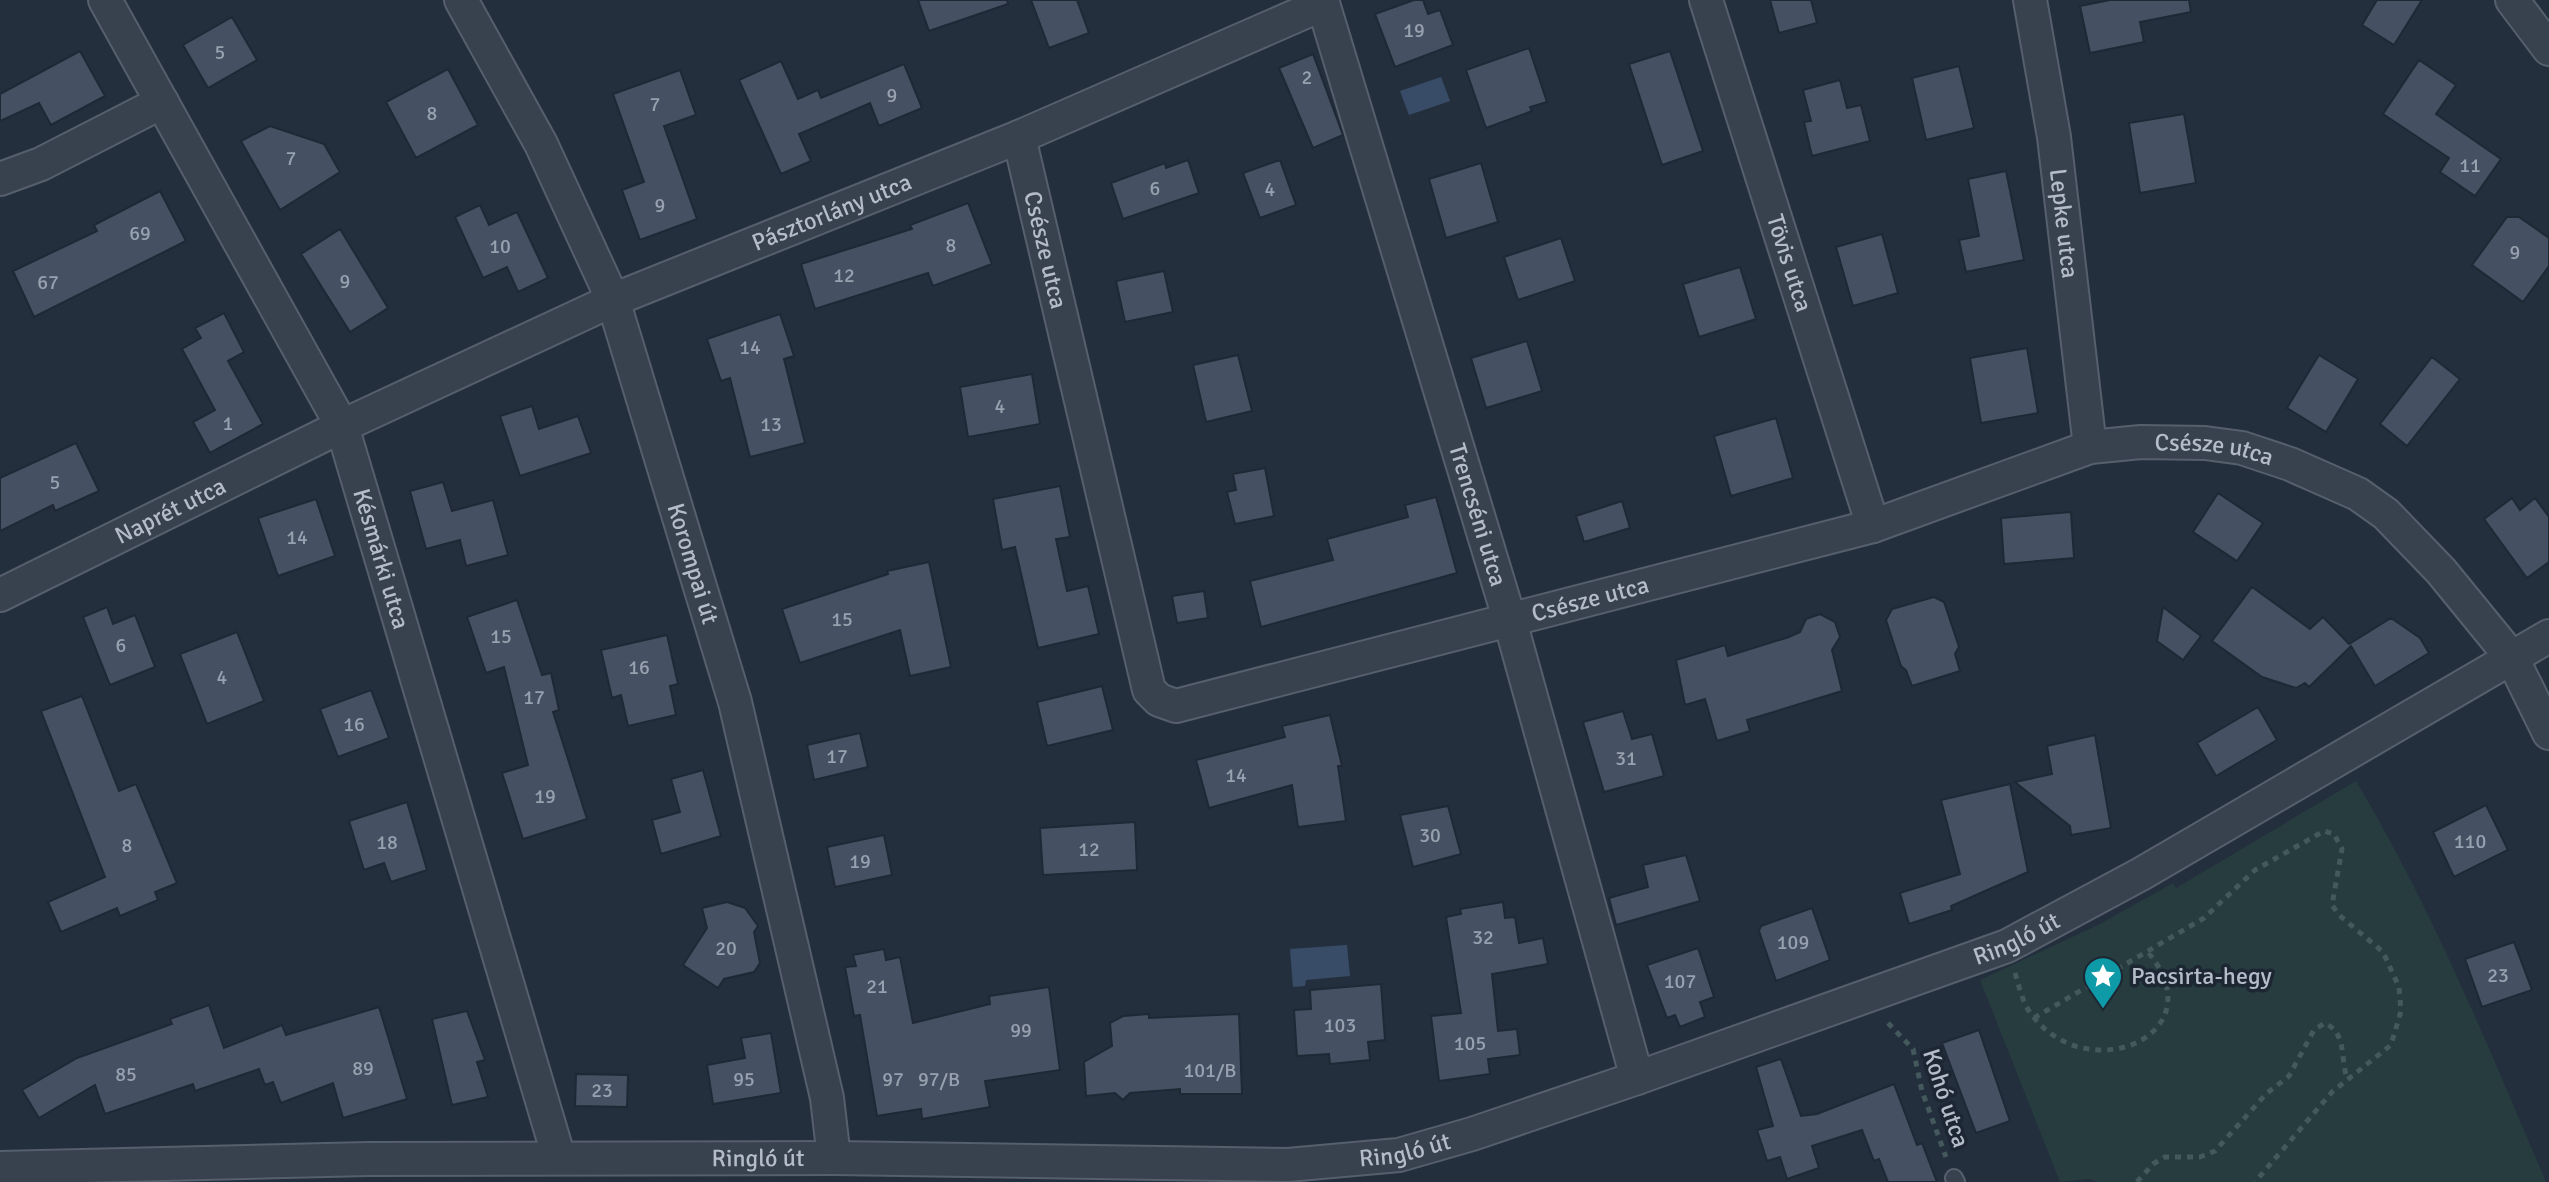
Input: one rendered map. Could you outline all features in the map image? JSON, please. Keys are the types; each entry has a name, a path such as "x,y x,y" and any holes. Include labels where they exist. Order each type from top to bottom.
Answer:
{"street":[{"name":"Késmárki utca","path":"105,0 342,426 559,1158"},
{"name":"Korompai út","path":"461,0 541,144 613,300 735,702 827,1098 834,1158"},
{"name":"Tövis utca","path":"1706,0 1873,526"},
{"name":"Lepke utca","path":"2030,0 2054,137 2090,447"},
{"path":"2512,0 2549,49"},
{"name":"Pásztorlány utca","path":"342,426 613,300 1019,137 1323,2"},
{"name":"Trencséni utca","path":"1323,2 1510,621 1637,1078"},
{"path":"0,179 41,164 162,102"},
{"name":"Csésze utca","path":"1019,137 1149,690 1159,700 1176,706 1873,526 2090,447 2157,442 2242,448 2290,464 2358,494 2411,538 2512,658 2549,733"},
{"name":"Naprét utca","path":"0,595 342,426"},
{"name":"Ringló út","path":"0,1168 96,1173 369,1170 559,1158 834,1158 1288,1165 1399,1155 1472,1134 1637,1078 2007,946 2128,881 2549,636"}],"path":[{"path":"2034,1018 2204,918 2255,870 2324,831 2334,834 2342,849 2332,905 2339,915 2383,952 2399,987 2401,1011 2391,1045 2347,1078 2255,1182"},
{"path":"2007,946 2025,1005 2034,1018 2055,1036 2080,1049 2100,1052 2125,1048 2148,1038 2162,1021 2168,985 2161,966 2147,951"},
{"name":"Kohó utca","path":"1872,995 1881,1018 1913,1049 1922,1091 1955,1180"},
{"path":"2137,1182 2153,1164 2165,1157 2200,1157 2215,1151 2266,1094 2289,1076 2314,1030 2325,1023 2337,1029 2342,1038 2340,1059 2347,1078"}],"green space":[{"path":"2356,781 2434,928 2546,1182 2098,1182 2089,1179 2060,1182 1980,980 2100,924 2173,883 2176,888"}],"water":[{"path":"1441,77 1450,101 1409,115 1400,91"},
{"path":"1347,945 1350,976 1306,980 1305,986 1293,987 1290,949"}],"building":[{"path":"918,0 1007,0 1008,4 929,31"},
{"path":"1031,0 1077,0 1089,33 1049,48"},
{"path":"1414,0 1423,0 1428,14 1440,10 1453,45 1395,67 1375,14"},
{"path":"1770,0 1811,0 1817,23 1779,33"},
{"path":"2110,0 2189,0 2191,12 2140,22 2144,42 2090,53 2080,6"},
{"path":"2377,0 2422,0 2394,45 2362,25"},
{"path":"232,17 257,60 208,88 183,45"},
{"path":"1529,48 1547,102 1486,128 1466,70"},
{"path":"80,51 105,96 51,125 39,103 0,121 0,94"},
{"path":"1670,51 1703,151 1662,165 1629,64"},
{"path":"1313,54 1343,135 1313,148 1279,68"},
{"path":"2419,60 2456,85 2436,114 2501,159 2475,196 2440,172 2449,158 2383,114"},
{"path":"781,61 798,99 818,90 821,98 904,64 922,108 879,126 870,103 799,134 811,161 781,174 739,80"},
{"path":"1959,66 1974,128 1926,140 1912,78"},
{"path":"448,69 478,125 416,158 386,102"},
{"path":"680,70 696,115 664,126 697,219 640,240 622,190 644,182 613,94"},
{"path":"1840,80 1847,108 1861,105 1870,141 1812,156 1804,122 1811,121 1803,90"},
{"path":"2184,114 2196,183 2140,193 2129,123"},
{"path":"270,126 324,144 340,172 280,210 241,141"},
{"path":"1188,160 1199,193 1123,219 1111,183 1165,163 1166,168"},
{"path":"1280,160 1296,205 1260,218 1243,173"},
{"path":"1481,163 1498,222 1446,238 1429,179"},
{"path":"2006,171 2024,260 1966,272 1959,240 1979,236 1968,179"},
{"path":"160,191 186,241 34,317 13,271 97,231 94,225"},
{"path":"968,203 992,264 933,286 928,273 815,309 801,264 912,229 910,225"},
{"path":"480,205 489,225 517,212 548,278 518,292 507,267 483,278 455,217"},
{"path":"2507,217 2519,217 2549,238 2549,266 2523,302 2472,265"},
{"path":"340,229 388,308 350,332 301,254"},
{"path":"1882,234 1898,293 1853,306 1836,247"},
{"path":"1561,238 1575,281 1518,300 1504,257"},
{"path":"1740,267 1756,319 1699,337 1683,284"},
{"path":"1164,271 1173,312 1125,322 1116,281"},
{"path":"224,313 244,352 228,361 263,424 210,453 193,422 215,410 182,349 201,338 195,328"},
{"path":"780,314 794,356 784,359 805,443 750,457 730,378 721,381 707,339"},
{"path":"1527,341 1542,391 1486,408 1471,358"},
{"path":"2027,348 2038,413 1981,423 1970,358"},
{"path":"1238,355 1252,411 1206,422 1193,365"},
{"path":"2319,355 2358,379 2326,432 2287,408"},
{"path":"2432,357 2460,379 2407,446 2380,424"},
{"path":"1032,374 1040,424 968,437 960,387"},
{"path":"532,406 539,429 578,416 591,453 520,476 500,416"},
{"path":"1776,418 1793,478 1731,496 1714,436"},
{"path":"76,443 99,491 55,511 53,505 0,531 0,478"},
{"path":"1265,468 1274,516 1235,524 1227,492 1236,490 1233,474"},
{"path":"443,482 452,511 493,500 508,555 466,566 460,540 426,549 410,491"},
{"path":"1060,486 1070,537 1056,539 1067,591 1088,586 1099,634 1038,648 1015,547 1002,550 993,499"},
{"path":"2218,493 2263,523 2237,561 2193,532"},
{"path":"1436,497 1457,573 1261,627 1250,581 1333,560 1327,539 1408,517 1405,505"},
{"path":"2512,498 2520,510 2535,498 2549,517 2549,562 2527,578 2484,519"},
{"path":"316,499 335,556 278,576 258,518"},
{"path":"1622,501 1630,528 1584,542 1576,516"},
{"path":"2071,512 2074,558 2004,564 2001,518"},
{"path":"929,562 951,667 910,676 900,630 800,663 782,609 888,574 887,571"},
{"path":"2252,587 2310,629 2323,617 2349,644 2391,618 2420,638 2429,653 2375,686 2351,646 2309,687 2305,683 2296,688 2262,677 2212,641"},
{"path":"1204,591 1208,618 1177,623 1172,596"},
{"path":"1934,597 1944,602 1959,647 1955,654 1960,671 1912,686 1906,670 1901,666 1886,620 1892,609"},
{"path":"517,600 542,675 551,673 559,710 553,712 587,819 523,839 502,773 528,765 504,667 486,673 467,617"},
{"path":"107,607 113,624 135,615 155,667 110,685 83,617"},
{"path":"2163,607 2201,636 2183,660 2157,641"},
{"path":"1820,614 1835,622 1840,637 1832,650 1842,691 1747,720 1750,731 1717,741 1705,699 1685,705 1676,660 1725,645 1728,656 1789,637 1800,632 1806,619"},
{"path":"237,632 264,701 207,724 180,654"},
{"path":"667,635 678,684 670,686 676,715 628,726 621,695 612,698 601,650"},
{"path":"1102,686 1113,730 1047,746 1037,702"},
{"path":"371,690 389,738 338,757 320,709"},
{"path":"82,696 119,791 136,784 177,883 155,892 158,900 120,916 117,908 61,932 48,902 105,877 41,711"},
{"path":"2258,707 2277,740 2216,776 2197,743"},
{"path":"1623,711 1632,739 1652,734 1664,776 1604,792 1583,722"},
{"path":"1330,715 1342,766 1338,766 1346,821 1298,827 1292,785 1209,808 1196,760 1285,737 1282,726"},
{"path":"860,733 868,767 814,780 807,745"},
{"path":"2095,735 2111,828 2071,835 2070,826 2015,782 2052,774 2047,746"},
{"path":"703,770 721,836 661,854 652,820 680,812 671,779"},
{"path":"2010,784 2028,872 1951,906 1952,910 1909,924 1900,893 1960,874 1941,800"},
{"path":"407,802 427,870 391,882 384,863 364,870 349,821"},
{"path":"2486,805 2508,850 2454,877 2433,832"},
{"path":"1448,806 1461,854 1413,867 1400,815"},
{"path":"1135,822 1137,870 1043,875 1040,828"},
{"path":"884,835 892,875 835,887 827,847"},
{"path":"1686,855 1700,901 1616,925 1609,898 1648,887 1643,865"},
{"path":"727,902 745,908 758,926 754,932 760,963 754,972 724,979 718,988 683,965 707,928 702,908"},
{"path":"1503,902 1505,918 1515,917 1519,943 1543,938 1548,964 1492,974 1498,1031 1517,1029 1520,1055 1488,1059 1490,1074 1439,1081 1431,1016 1461,1013 1446,917 1461,914 1460,909"},
{"path":"1812,908 1830,960 1776,981 1759,931 1761,926"},
{"path":"2514,942 2532,990 2482,1007 2465,959"},
{"path":"1698,948 1714,997 1700,1002 1705,1017 1680,1027 1675,1015 1667,1018 1647,965"},
{"path":"884,949 886,960 900,957 913,1023 990,1004 989,996 1049,987 1060,1070 985,1081 990,1107 922,1119 921,1109 877,1116 860,1015 854,1016 845,967 856,966 853,955"},
{"path":"1381,984 1385,1040 1368,1042 1370,1060 1330,1064 1329,1054 1297,1056 1294,1010 1311,1009 1310,990"},
{"path":"209,1005 224,1048 282,1025 286,1035 379,1007 407,1099 343,1118 333,1083 281,1103 273,1082 265,1085 259,1069 195,1091 193,1084 105,1114 95,1085 39,1118 22,1090 77,1058 172,1024 170,1019"},
{"path":"467,1011 485,1060 477,1062 488,1097 452,1105 432,1019"},
{"path":"1149,1014 1149,1018 1239,1014 1242,1094 1180,1094 1180,1089 1130,1093 1123,1100 1115,1093 1086,1096 1084,1062 1112,1046 1110,1023 1123,1016"},
{"path":"1979,1030 2010,1121 1976,1133 1942,1043"},
{"path":"771,1033 781,1093 713,1104 707,1065 745,1058 741,1038"},
{"path":"1781,1059 1801,1116 1817,1114 1894,1084 1917,1145 1922,1143 1937,1182 1888,1182 1879,1159 1874,1161 1862,1130 1812,1146 1819,1168 1787,1179 1780,1157 1767,1161 1757,1130 1773,1126 1756,1067"},
{"path":"576,1074 628,1075 627,1107 575,1106"}],"place":[{"name":"Pacsirta-hegy","path":"2103,1010"}]}
